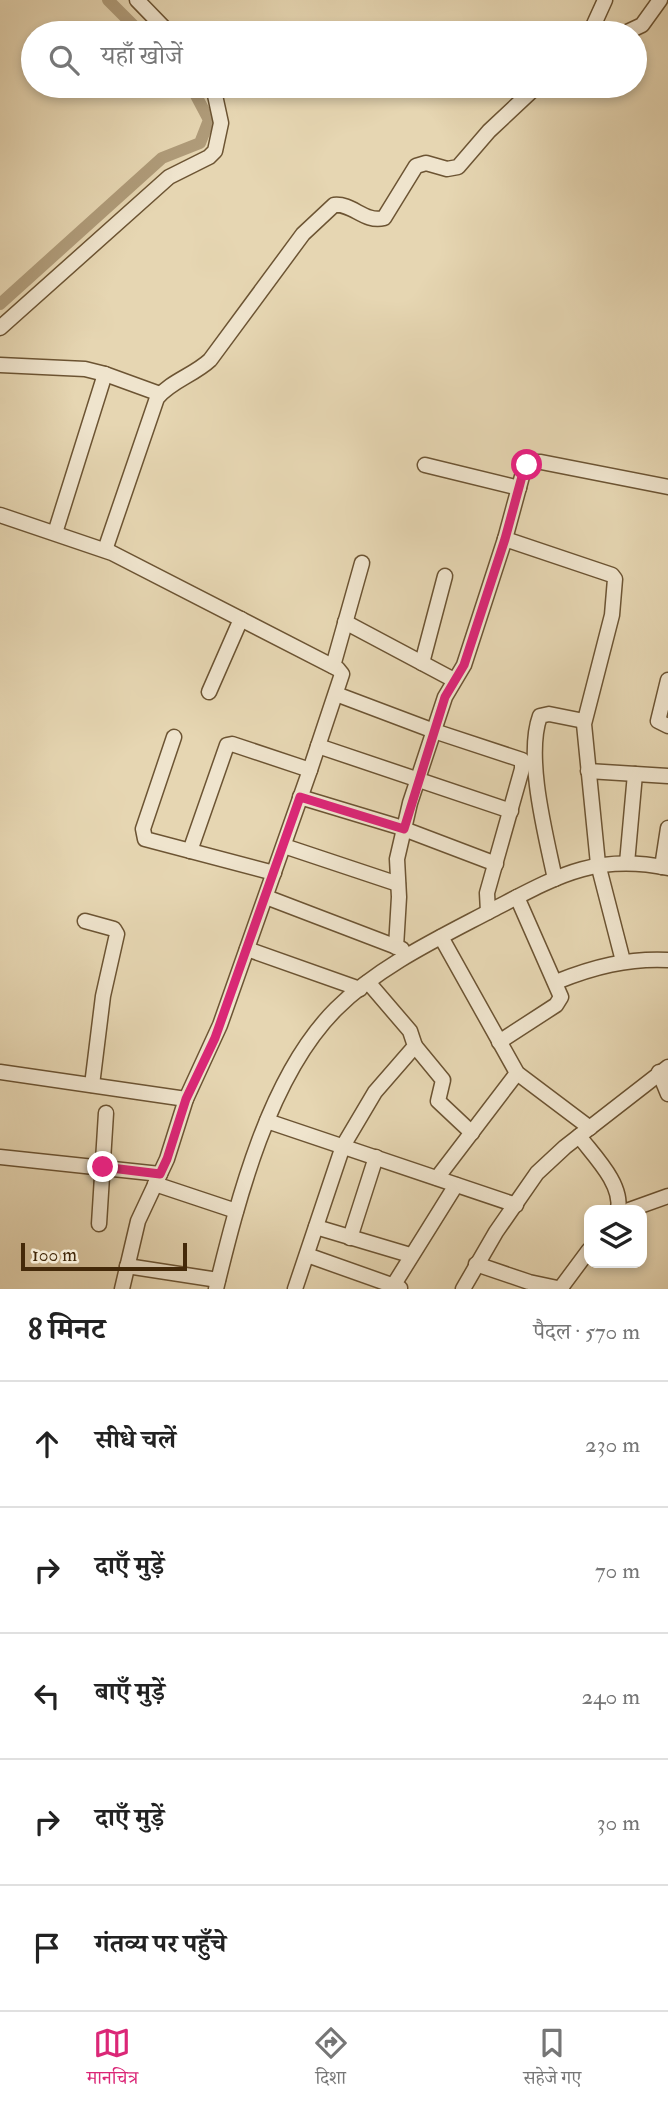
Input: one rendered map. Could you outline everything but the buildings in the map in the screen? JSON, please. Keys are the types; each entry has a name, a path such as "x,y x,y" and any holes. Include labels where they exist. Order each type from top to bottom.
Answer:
{"street":[{"path":"137,0 157,21"},
{"path":"595,21 604,0"},
{"path":"645,21 660,0"},
{"path":"0,328 169,177 209,157 215,151 221,123 216,98"},
{"path":"105,550 160,394 201,369 210,360 303,234 328,208 341,204 368,218 384,218 416,166 426,163 447,169 458,167 489,131 524,98"},
{"path":"0,365 85,369 160,394"},
{"path":"55,533 105,374"},
{"path":"396,947 397,859 404,829 445,697 464,665 527,465 541,462 668,487"},
{"path":"425,465 519,488"},
{"path":"0,515 105,550 333,666 342,674 215,1038 186,1099 167,1159 138,1221 122,1289"},
{"path":"505,539 612,575 615,579 612,615 584,721 598,864 623,961"},
{"path":"333,666 362,564"},
{"path":"422,663 445,576"},
{"path":"209,692 241,619"},
{"path":"345,622 454,680"},
{"path":"668,680 658,721 668,726"},
{"path":"336,694 522,760"},
{"path":"555,879 540,803 535,751 536,727 540,716 549,714 584,721"},
{"path":"174,737 143,835 149,841 274,873"},
{"path":"190,851 227,745 232,744 310,770"},
{"path":"318,746 511,811"},
{"path":"522,760 535,751"},
{"path":"488,912 487,893 511,811 522,760"},
{"path":"588,771 668,776"},
{"path":"627,863 635,774"},
{"path":"300,797 404,829 496,863"},
{"path":"127,1266 217,1285 236,1211 268,1121 287,1077 313,1035 337,1008 364,985 413,953 555,879 598,864 627,863 665,867 668,828"},
{"path":"284,846 398,884"},
{"path":"266,897 413,953"},
{"path":"499,1042 560,1001 561,992 517,897"},
{"path":"85,921 114,929 117,934 103,996 92,1085"},
{"path":"441,937 517,1073 585,1132 615,1187 619,1205"},
{"path":"247,949 364,985 410,1031 415,1046 443,1080 437,1098 439,1102 472,1133"},
{"path":"556,982 590,969 623,961 668,960"},
{"path":"295,1289 343,1146 375,1092 415,1046"},
{"path":"463,1289 537,1173 664,1070 668,1094"},
{"path":"0,1072 186,1099"},
{"path":"437,1178 517,1073"},
{"path":"99,1224 106,1113"},
{"path":"268,1121 516,1205"},
{"path":"0,1157 103,1167 157,1179 236,1211"},
{"path":"349,1238 376,1157"},
{"path":"307,1255 397,1287 410,1255 456,1185"},
{"path":"643,1205 668,1196"},
{"path":"316,1227 410,1255"},
{"path":"477,1264 529,1283 561,1289 584,1257"}],"waterway":[{"path":"108,0 129,21"},
{"path":"0,304 162,158 200,143 209,120 197,98"}],"route":[{"path":"103,1167 160,1174 186,1099 215,1038 300,797 404,829 445,697 464,665 527,465"}]}
